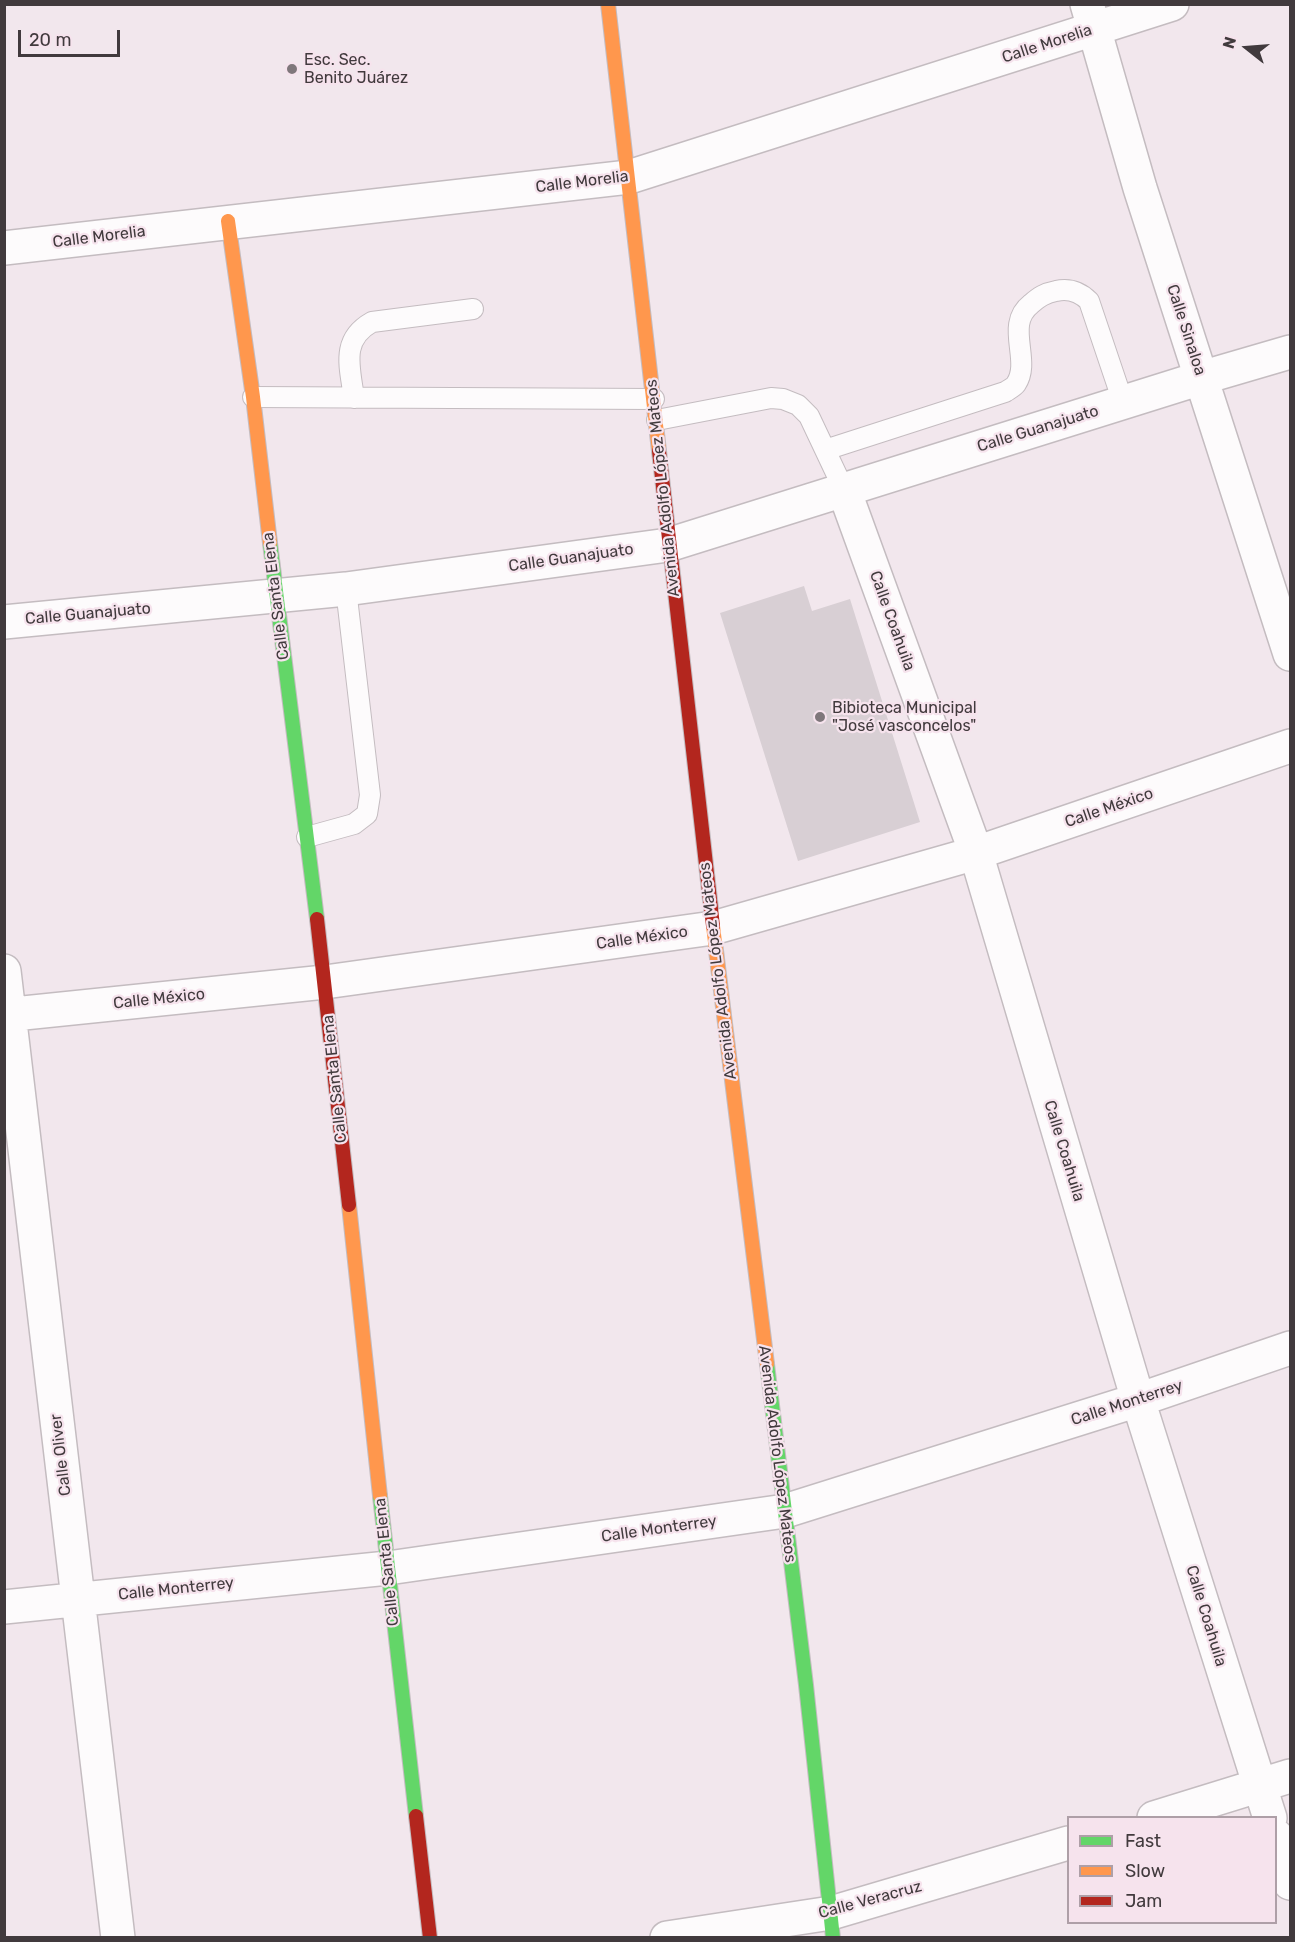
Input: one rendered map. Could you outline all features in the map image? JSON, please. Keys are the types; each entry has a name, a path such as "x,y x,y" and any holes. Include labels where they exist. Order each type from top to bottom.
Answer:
{"street":[{"name":"Avenida Adolfo López Mateos","path":"608,4 657,420 668,545 832,1925"},
{"name":"Calle Morelia","path":"4,248 630,177 1090,17 1172,4"},
{"name":"Calle Sinaloa","path":"1090,17 1140,188 1290,654"},
{"name":"Calle Santa Elena","path":"228,221 253,397 325,982 430,1938"},
{"name":"Calle Guanajuato","path":"4,622 346,589 668,545 1290,352"},
{"name":"Calle Coahuila","path":"844,490 976,853 1138,1400 1269,1816"},
{"name":"Calle México","path":"7,1015 325,982 713,928 976,853 1290,746"},
{"name":"Calle Oliver","path":"4,971 7,1015 118,1938"},
{"name":"Calle Monterrey","path":"4,1607 388,1568 784,1511 1138,1400 1290,1348"},
{"path":"1161,1816 1290,1776"},
{"path":"1277,1842 1290,1883"},
{"name":"Calle Veracruz","path":"668,1938 832,1925 1067,1843"}],"lane":[{"path":"825,450 1005,392 1016,384 1020,370 1018,331 1022,311 1044,293 1063,289 1082,293 1089,301 1123,402"},
{"path":"354,398 349,353 352,340 362,328 372,322 473,309"},
{"path":"253,397 654,399"},
{"path":"657,420 771,398 783,399 798,405 809,416 844,490"},
{"path":"307,837 354,824 367,814 369,795 346,589"}],"building":[{"name":"Bibioteca Municipal \"José vasconcelos\"","path":"804,586 812,611 850,599 920,822 798,861 720,613"}],"traffic: fast":[{"path":"270,543 317,919"},
{"path":"767,1364 806,1685 833,1938"},
{"path":"380,1496 416,1816"}],"traffic: slow":[{"path":"608,4 659,451"},
{"path":"228,221 253,397 270,543"},
{"path":"713,926 767,1364"},
{"path":"349,1205 380,1496"}],"traffic: jam":[{"path":"659,451 713,926"},
{"path":"317,919 349,1205"},
{"path":"416,1816 430,1938"}],"place":[{"name":"Esc. Sec. Benito Juárez","path":"292,69"},
{"name":"Bibioteca Municipal \"José vasconcelos\"","path":"820,717"}]}
